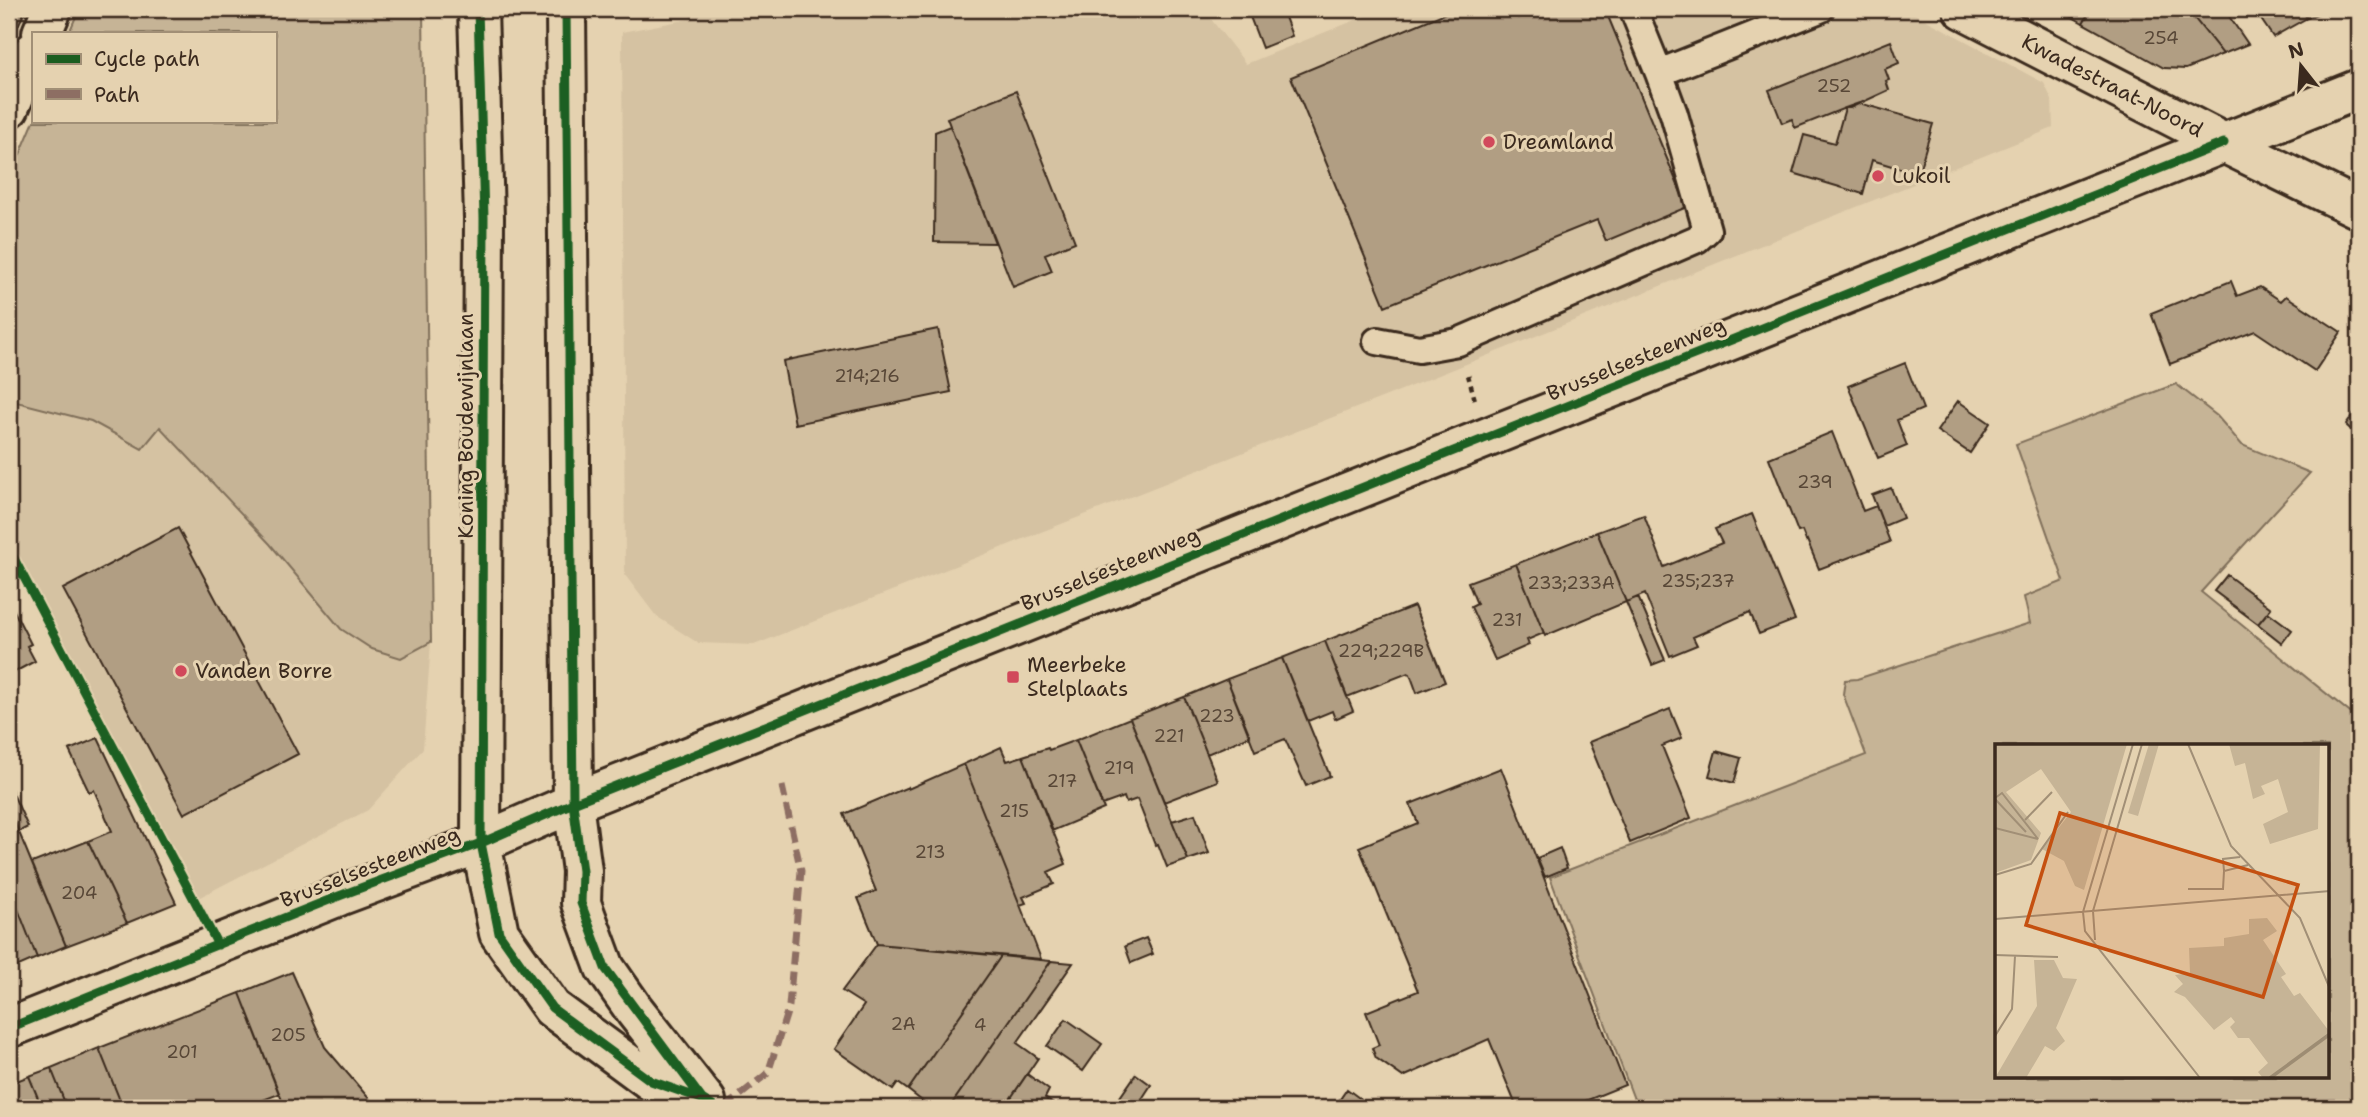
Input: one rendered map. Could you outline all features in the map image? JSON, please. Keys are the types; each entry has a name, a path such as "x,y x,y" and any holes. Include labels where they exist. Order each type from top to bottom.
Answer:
{"main road":[{"path":"42,32 52,9"},
{"name":"Koning Boudewijnlaan","path":"478,9 484,218 481,843 499,933 552,1008 651,1081 709,1103"},
{"path":"566,9 573,803 582,871 581,903 605,968 709,1103"},
{"name":"Kwadestraat-Noord","path":"1963,9 2359,209"},
{"path":"9,108 32,54"},
{"name":"Brusselsesteenweg","path":"9,1028 339,896 481,843 573,803 2359,89"}],"lane":[{"path":"1377,341 1419,349 1458,342 1697,239 1707,230 1674,114 1633,9"},
{"path":"1659,73 1821,9"}],"path":[{"path":"1458,342 1486,438"}],"shaded area":[{"path":"79,9 423,9 431,642 401,658 372,649 341,629 270,544 160,427 142,449 91,421 9,400 9,180 34,122 276,122 276,32 69,32"},
{"path":"691,9 1203,9 1246,64 1383,9 1906,9 2044,83 2052,100 2053,128 1384,397 754,645 698,643 656,616 625,575 622,32 690,19"},
{"path":"2176,384 2217,416 2242,445 2310,473 2201,592 2359,720 2359,1108 1621,1108 1635,1102 1550,877 1866,755 1843,694 1845,680 1857,679 2030,623 2024,597 2064,581 2016,444"},
{"path":"9,400 91,421 141,449 160,427 270,544 341,629 401,658 431,642 423,749 368,810 200,897 9,546"}],"building":[{"path":"9,9 26,9 17,28 9,22"},
{"path":"1263,9 1282,9 1292,36 1262,48 1249,14"},
{"name":"Dreamland","path":"1455,9 1515,9 1518,18 1540,9 1605,9 1687,207 1606,241 1597,220 1385,306 1291,77"},
{"path":"2058,9 2091,9 2083,23"},
{"path":"2091,9 2187,9 2223,54 2186,69 2164,68 2083,23"},
{"path":"2187,9 2224,9 2248,44 2223,54"},
{"path":"2254,9 2301,9 2307,18 2273,37"},
{"path":"2301,9 2329,9 2307,18"},
{"path":"1891,41 1899,63 1885,69 1889,90 1795,128 1792,119 1782,123 1769,90"},
{"path":"1016,91 1075,242 1045,254 1052,271 1013,287 947,118"},
{"path":"1859,103 1933,124 1918,174 1872,160 1863,194 1793,173 1804,135 1835,143 1845,108"},
{"path":"950,126 995,243 934,242 935,132"},
{"path":"2231,281 2237,296 2260,287 2281,301 2286,296 2341,332 2315,371 2255,331 2170,364 2151,313"},
{"path":"938,329 951,392 795,424 783,361"},
{"path":"1905,363 1923,409 1897,420 1907,446 1878,458 1848,386"},
{"path":"1958,401 1990,423 1970,453 1937,431"},
{"path":"2359,407 2359,431 2356,434 2346,425"},
{"path":"1832,432 1863,511 1876,506 1890,542 1819,569 1802,531 1798,532 1769,458"},
{"path":"1891,488 1903,518 1884,526 1872,495"},
{"path":"1752,514 1795,620 1759,634 1750,612 1693,637 1697,645 1670,656 1645,594 1626,602 1597,532 1644,515 1664,567 1722,543 1715,529"},
{"name":"Vanden Borre","path":"178,528 298,754 184,814 63,589"},
{"path":"1597,532 1626,602 1545,636 1516,564"},
{"path":"1516,564 1544,633 1527,640 1529,645 1495,660 1471,607 1477,604 1468,582"},
{"path":"2227,575 2271,608 2258,624 2214,591"},
{"path":"1638,597 1665,660 1652,665 1626,602"},
{"path":"9,601 31,644 27,646 35,661 9,675"},
{"path":"1414,606 1445,682 1417,693 1408,673 1347,697 1325,641"},
{"path":"2268,612 2292,630 2282,643 2258,624"},
{"path":"1325,641 1353,711 1335,719 1332,711 1308,721 1282,658"},
{"path":"1282,658 1330,776 1306,786 1285,739 1255,751 1227,679"},
{"path":"1227,679 1250,736 1207,754 1184,697"},
{"path":"1184,697 1218,781 1164,802 1130,718"},
{"path":"1670,709 1682,738 1662,746 1691,818 1630,843 1589,742"},
{"path":"1130,718 1188,860 1167,867 1137,799 1126,803 1124,797 1102,805 1076,740"},
{"path":"98,738 176,903 127,923 88,841 112,831 94,790 89,792 69,750"},
{"path":"1076,740 1104,809 1052,831 1023,756"},
{"path":"1001,747 1007,761 1023,756 1066,864 1048,872 1054,884 1023,897 1026,903 1020,905 964,764"},
{"path":"1716,751 1741,758 1734,783 1709,776"},
{"path":"964,764 1041,959 877,944 858,898 876,891 844,814"},
{"path":"1501,768 1625,1085 1568,1108 1517,1108 1489,1039 1403,1077 1376,1058 1372,1048 1379,1045 1366,1012 1418,991 1359,847 1418,823 1410,804"},
{"path":"9,787 28,827 18,832 9,808"},
{"path":"9,808 66,946 37,958 9,886"},
{"path":"1195,814 1209,853 1188,860 1172,821"},
{"path":"88,841 127,923 66,946 32,863"},
{"path":"1560,848 1567,868 1545,877 1537,858"},
{"path":"9,886 37,958 14,968 9,955"},
{"path":"1146,938 1153,954 1131,963 1125,946"},
{"path":"877,944 1001,956 908,1090 898,1083 893,1090 834,1049 864,1005 842,991"},
{"path":"1001,956 1051,961 949,1108 931,1108 908,1090"},
{"path":"1051,961 1073,963 1017,1043 1038,1058 1004,1108 949,1108"},
{"path":"292,972 325,1047 377,1108 285,1108 240,993"},
{"path":"240,993 279,1094 242,1108 123,1108 99,1048"},
{"path":"1066,1019 1102,1044 1083,1071 1047,1046"},
{"path":"99,1048 123,1108 67,1108 51,1068"},
{"path":"51,1068 67,1108 42,1108 29,1076"},
{"path":"1027,1074 1049,1090 1045,1098 1059,1108 1004,1108"},
{"path":"1136,1074 1151,1085 1136,1108 1131,1108 1118,1100"},
{"path":"29,1076 42,1108 12,1108 9,1084"},
{"path":"1347,1089 1370,1106 1334,1108"}],"marked path":[{"path":"724,1108 768,1073 789,1006 801,871 782,786"}],"cycle path":[{"path":"478,9 484,218 481,843 499,933 552,1008 651,1081 702,1099"},
{"path":"566,9 573,803 582,871 581,903 605,968 702,1099 716,1108"},
{"path":"9,1028 339,896 481,843 573,803 2224,143"},
{"path":"9,549 218,945"}],"place":[{"name":"Dreamland","path":"1489,142"},
{"name":"Lukoil","path":"1878,176"},
{"name":"Vanden Borre","path":"181,671"},
{"name":"Meerbeke Stelplaats","path":"1013,677"}]}
